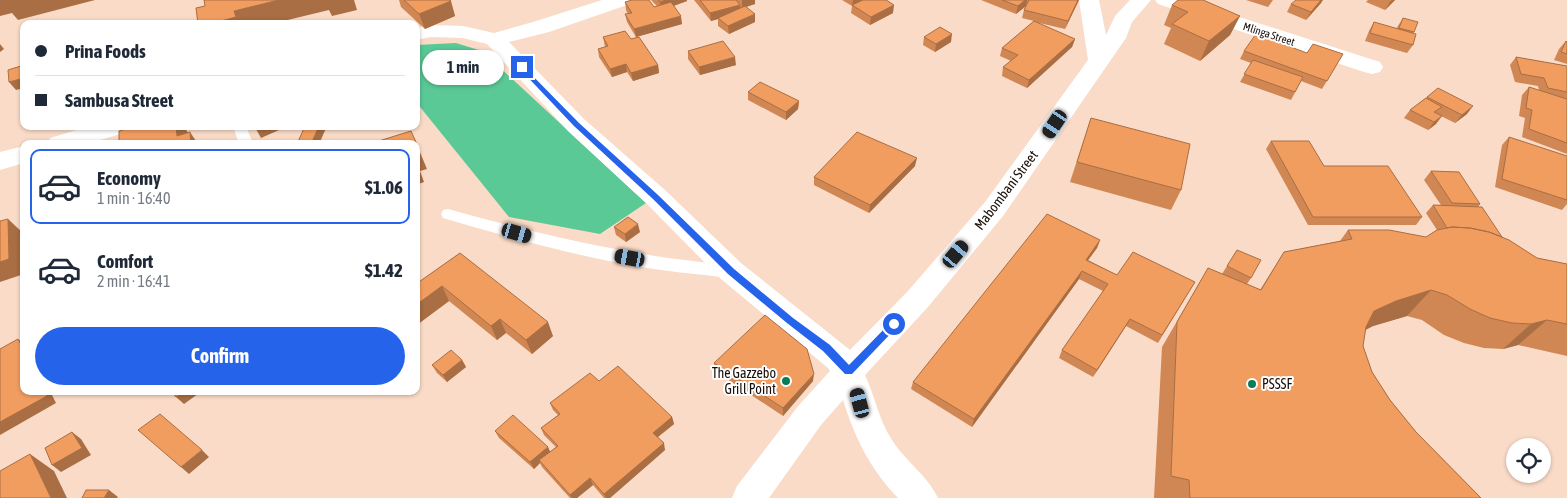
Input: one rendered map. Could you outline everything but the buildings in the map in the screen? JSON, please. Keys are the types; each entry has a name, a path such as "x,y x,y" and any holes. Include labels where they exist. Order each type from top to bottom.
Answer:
{"street":[{"path":"420,33 430,31 463,32 494,39 541,27 623,0"},
{"name":"Mabombani Street","path":"749,498 810,415 918,298 994,209 1038,149 1099,58 1115,38 1122,20 1141,0"},
{"name":"Mlinga Street","path":"1165,0 1372,67"},
{"path":"1099,58 1090,9 1122,20"},
{"path":"494,39 576,125 656,197 731,271 826,348 848,372 873,439 901,477 921,498"},
{"path":"72,140 105,130"},
{"path":"0,161 20,155"}],"lane":[{"path":"448,214 535,238 612,255 664,264 731,271"}],"green space":[{"path":"456,43 482,51 646,203 600,234 509,217 420,107 420,45"}],"place":[{"name":"The Gazzebo Grill Point","path":"786,381"},
{"name":"PSSSF","path":"1252,384"}],"route":[{"path":"522,67 576,125 656,197 731,271 826,348 848,372 883,338 894,324"}]}
